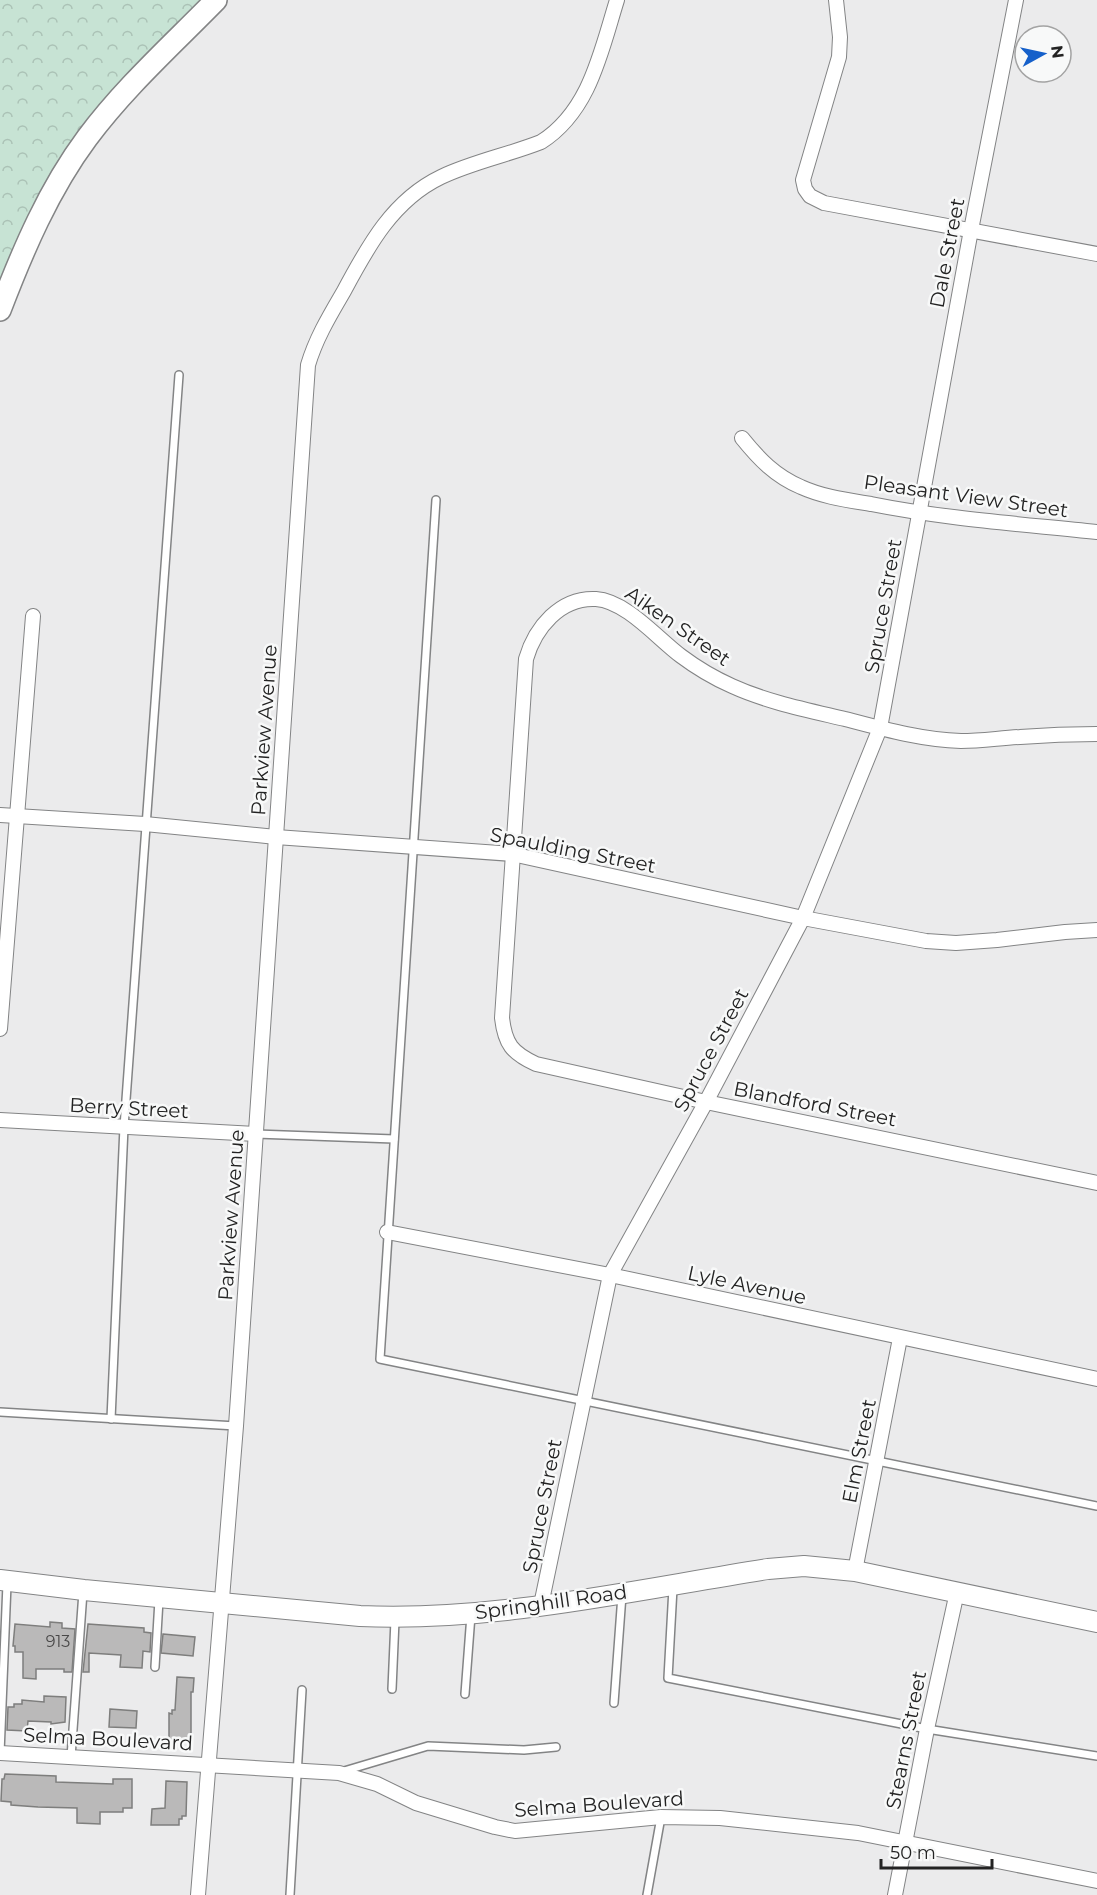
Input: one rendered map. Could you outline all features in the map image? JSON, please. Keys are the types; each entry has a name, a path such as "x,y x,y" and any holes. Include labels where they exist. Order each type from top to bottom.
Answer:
{"main road":[{"path":"0,310 29,239 49,198 86,139 131,86 216,0"}],"street":[{"name":"Parkview Avenue","path":"198,1895 236,1426 308,365 314,348 363,256 379,231 399,207 419,190 439,178 541,142 550,136 578,106 591,81 616,0"},
{"path":"836,0 840,37 839,57 803,176 805,189 810,196 824,203 1097,254"},
{"name":"Dale Street","path":"919,514 1016,0"},
{"name":"Pleasant View Street","path":"742,438 767,467 799,487 819,494 919,514 1097,532"},
{"name":"Spruce Street","path":"542,1605 610,1275 706,1102 803,918 880,728 919,514"},
{"name":"Aiken Street","path":"512,854 526,659 532,642 544,624 563,607 574,602 596,599 621,606 690,662 716,678 738,689 800,708 880,728 930,738 960,741 1097,734"},
{"path":"0,1029 33,616"},
{"name":"Spaulding Street","path":"0,815 145,824 276,837 512,854 803,918 909,939 944,943 1097,930"},
{"name":"Blandford Street","path":"512,854 502,1018 504,1033 513,1050 536,1064 1097,1184"},
{"name":"Berry Street","path":"0,1120 256,1134"},
{"name":"Lyle Avenue","path":"387,1232 610,1275 1097,1379"},
{"name":"Elm Street","path":"855,1571 900,1338"},
{"name":"Springhill Road","path":"4,1581 395,1618 471,1615 768,1569 795,1567 855,1571 1097,1622"},
{"name":"Stearns Street","path":"895,1895 927,1729 957,1592"},
{"name":"Selma Boulevard","path":"0,1753 339,1773 377,1784 416,1803 515,1831 661,1817 720,1818 774,1823 858,1833 1097,1881"}],"lane":[{"path":"111,1419 124,1127 179,375"},
{"path":"436,500 380,1359 1097,1506"},
{"path":"256,1134 394,1140"},
{"path":"0,1412 236,1426"},
{"path":"0,1753 4,1581"},
{"path":"673,1584 668,1678 927,1729 1097,1756"},
{"path":"71,1757 84,1590"},
{"path":"614,1703 622,1592"},
{"path":"155,1667 159,1597"},
{"path":"465,1694 471,1615"},
{"path":"392,1689 395,1618"},
{"path":"290,1895 302,1690"},
{"path":"339,1773 428,1746 524,1750 556,1747"},
{"path":"647,1895 661,1817"}],"green space":[{"path":"0,0 205,0 142,63 0,287"}],"building":[{"path":"50,1622 62,1623 62,1628 75,1629 72,1672 64,1672 64,1669 36,1669 36,1679 23,1678 23,1652 15,1652 15,1646 13,1646 15,1624 50,1627"},
{"path":"88,1624 144,1628 144,1632 151,1633 150,1652 143,1651 142,1668 120,1667 121,1655 89,1653 89,1672 83,1672"},
{"path":"163,1634 195,1637 193,1656 161,1653"},
{"path":"177,1677 194,1678 193,1692 191,1692 191,1739 169,1739 169,1713 172,1714 172,1710 175,1710"},
{"path":"44,1696 66,1697 65,1722 51,1724 51,1722 28,1721 27,1731 7,1730 8,1707 22,1704 22,1700 44,1702"},
{"path":"110,1709 137,1711 136,1728 109,1727"},
{"path":"5,1774 56,1776 56,1782 113,1784 113,1779 132,1779 132,1808 123,1808 123,1812 100,1812 100,1824 77,1823 77,1808 11,1805 11,1802 1,1801 2,1779"},
{"path":"166,1781 187,1782 186,1816 179,1819 179,1825 151,1825 152,1809 165,1808"}]}
